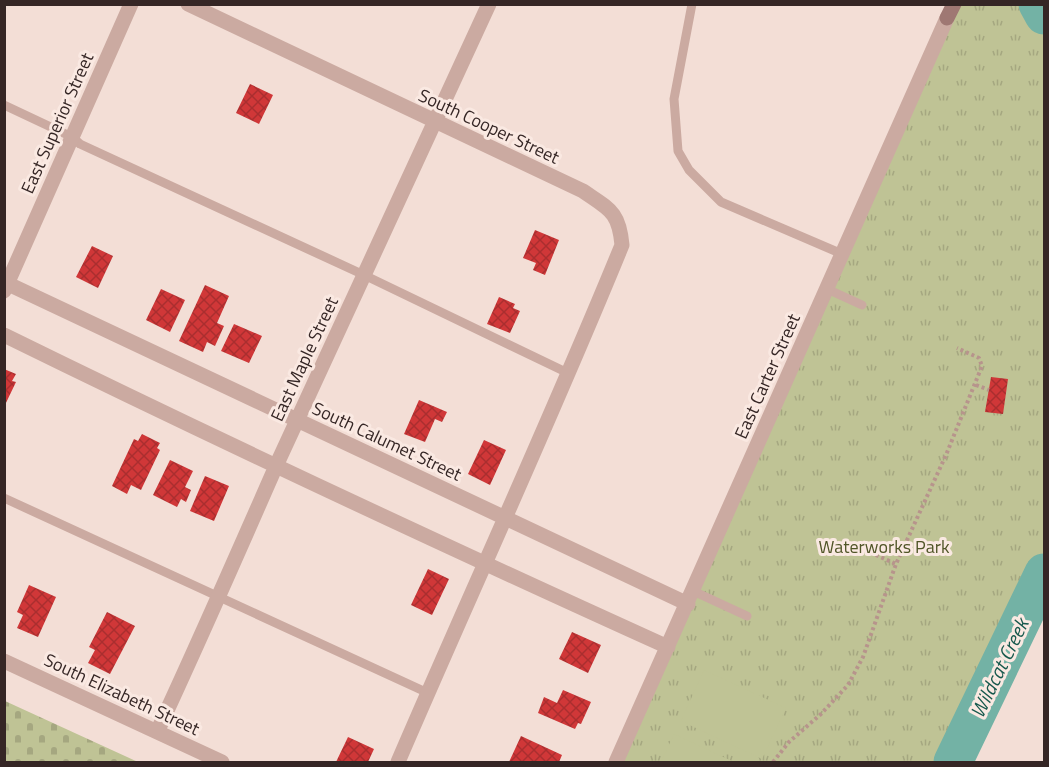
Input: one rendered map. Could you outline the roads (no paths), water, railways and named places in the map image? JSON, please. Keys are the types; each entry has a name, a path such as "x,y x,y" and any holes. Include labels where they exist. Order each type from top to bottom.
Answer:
{"street":[{"name":"East Superior Street","path":"6,285 131,4"},
{"name":"South Cooper Street","path":"188,4 583,191 612,211 621,227 622,245 570,374 463,610 398,762"},
{"name":"East Maple Street","path":"157,732 220,596 276,466 489,4"},
{"name":"East Carter Street","path":"616,762 951,11"},
{"name":"South Calumet Street","path":"6,285 506,518 690,598"},
{"path":"4,335 276,466 668,647"},
{"name":"South Elizabeth Street","path":"4,661 222,762"}],"lane":[{"path":"692,4 674,99 678,151 688,170 721,202 842,254"},
{"path":"4,105 72,136 80,144 364,275 570,374"},
{"path":"827,289 862,305"},
{"path":"4,498 428,693"},
{"path":"690,598 747,616"}],"waterway":[{"name":"Wildcat Creek","path":"1038,4 1044,15"},
{"name":"Wildcat Creek","path":"953,762 1044,573"}],"park label":[{"name":"Waterworks Park","path":"884,546"}]}
